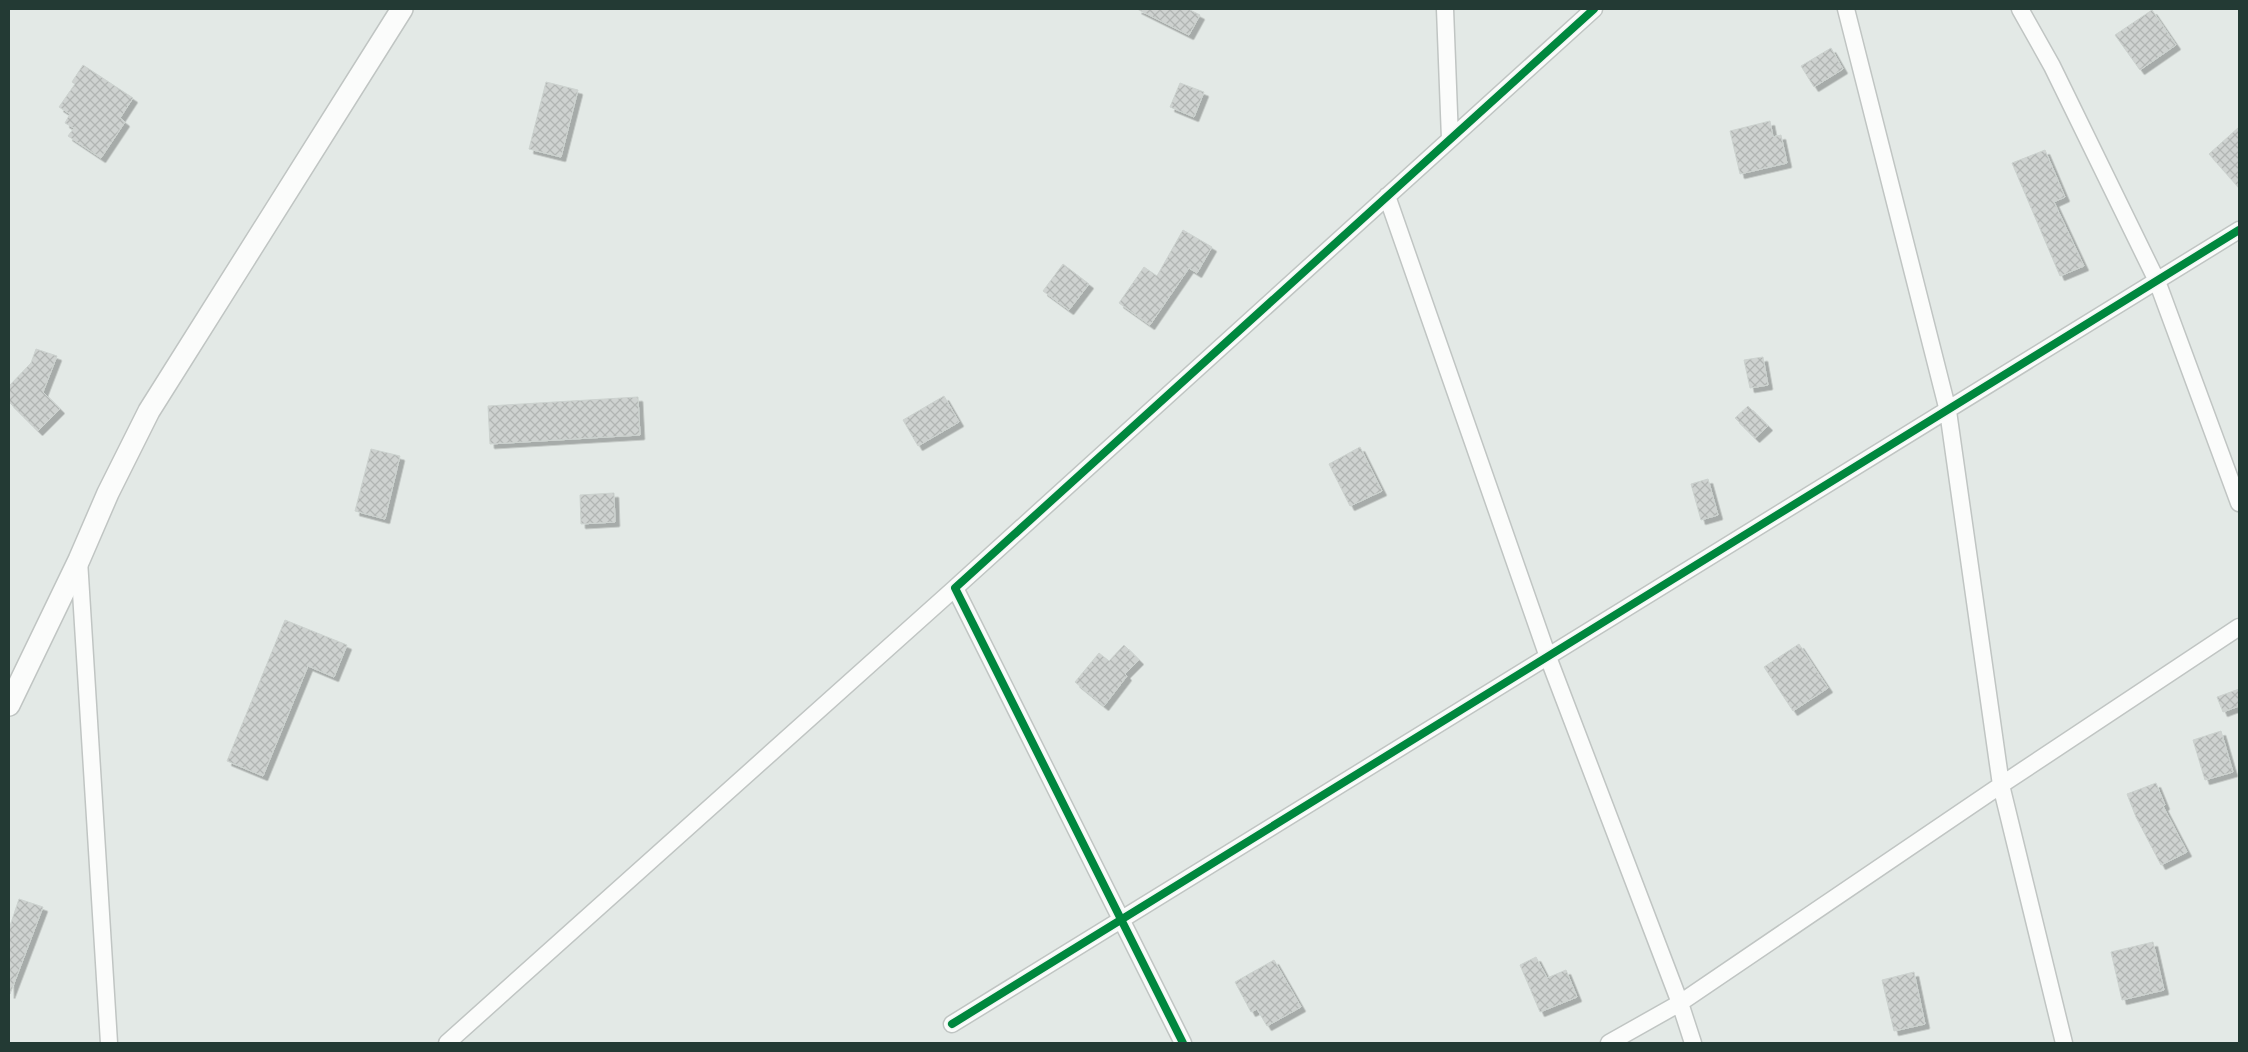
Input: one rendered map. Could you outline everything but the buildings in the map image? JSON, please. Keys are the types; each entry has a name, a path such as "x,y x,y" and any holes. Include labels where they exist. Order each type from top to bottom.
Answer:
{"street":[{"path":"9,705 149,411 402,9"},
{"path":"1445,9 1450,139"},
{"path":"447,1043 955,588 1594,9"},
{"path":"1846,9 1948,411 2001,785 2064,1043"},
{"path":"2020,9 2052,66 2157,281 2239,503"},
{"path":"1387,196 1548,657 1680,1003 1693,1043"},
{"path":"952,1024 2239,230"},
{"path":"79,560 109,1043"},
{"path":"955,588 1183,1043"},
{"path":"1609,1043 1680,1003 2239,626"}],"cycle path":[{"path":"1183,1043 955,588 1594,9"},
{"path":"952,1024 2239,230"}]}
